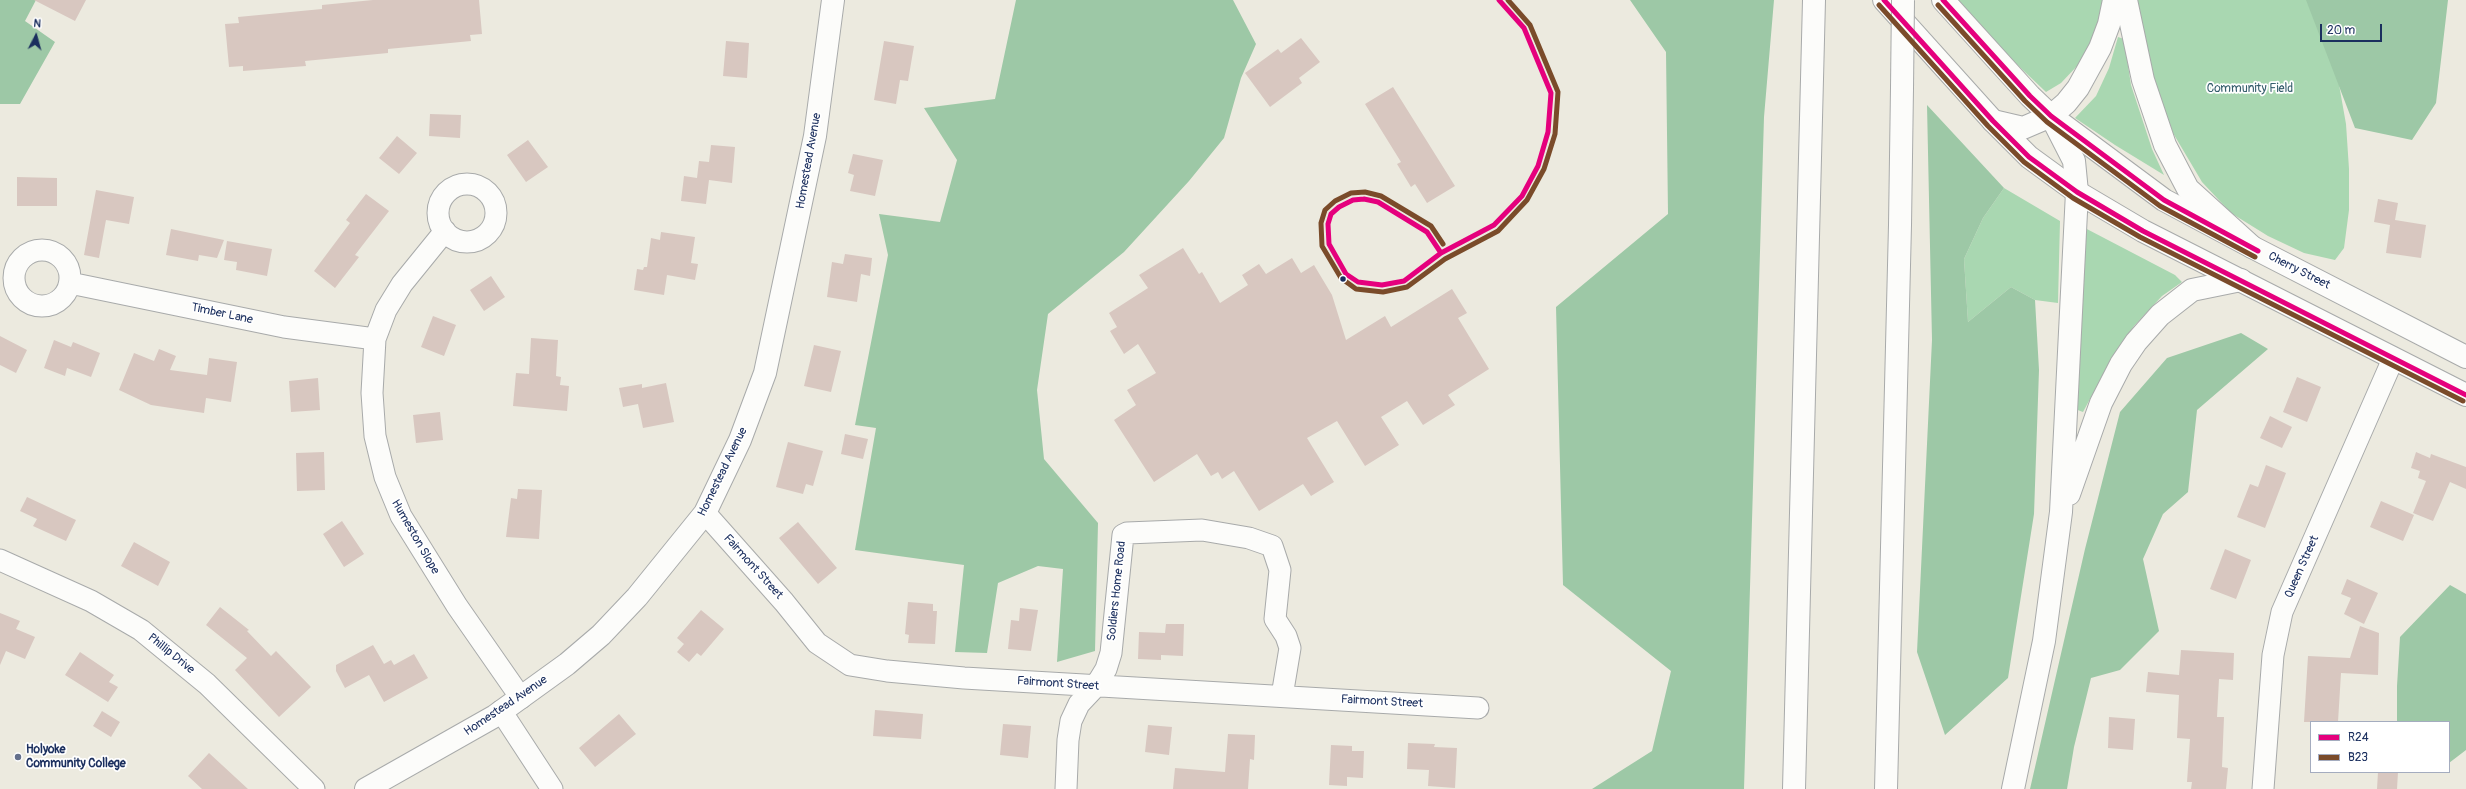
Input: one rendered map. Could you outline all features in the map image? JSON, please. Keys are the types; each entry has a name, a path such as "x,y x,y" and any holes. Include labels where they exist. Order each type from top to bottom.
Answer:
{"main road":[{"name":"Homestead Avenue","path":"366,789 501,711 567,664 601,635 637,597 705,513 740,440 765,373 815,136 833,0"},
{"path":"1794,789 1814,0"},
{"path":"1884,0 1993,121 2029,157 2077,192 2143,231 2466,395"},
{"path":"1886,789 1900,225 1903,0"},
{"name":"Cherry Street","path":"1943,0 2030,96 2051,116 2164,200 2252,248 2466,357"},
{"path":"1993,121 2023,128 2051,116 2066,103 2078,88 2100,48 2109,24 2114,0"},
{"path":"2126,0 2143,80 2165,145 2188,188 2252,248"},
{"path":"2013,789 2044,641 2060,512 2077,192 2074,161 2051,116"},
{"path":"2060,512 2074,483 2081,454 2101,403 2121,364 2136,342 2160,315 2192,290 2241,280"}],"street":[{"name":"Humeston Slope","path":"445,231 402,284 386,310 376,339 372,372 373,422 379,457 392,497 456,606 521,698"},
{"name":"Timber Lane","path":"70,283 284,327 376,339"},
{"name":"Queen Street","path":"2263,789 2273,655 2282,612 2393,359"},
{"name":"Fairmont Street","path":"705,513 784,602 817,643 850,665 887,671 964,678 1095,687 1282,696 1478,708"},
{"name":"Soldiers Home Road","path":"1095,687 1106,668 1111,653 1123,535 1127,533 1202,530 1249,538 1272,546 1280,570 1275,619 1290,648 1282,696"},
{"name":"Phillip Drive","path":"0,560 91,601 141,630 207,684 314,789"},
{"path":"1066,789 1068,740 1071,721 1079,704 1095,687"},
{"path":"501,711 552,789"}],"green space":[{"path":"0,0 36,0 25,21 55,42 20,104 0,104"},
{"path":"1016,0 1233,0 1256,44 1241,78 1224,138 1189,181 1124,252 1048,314 1037,390 1044,459 1098,523 1095,651 1057,662 1063,569 1038,566 998,583 987,653 955,652 964,565 855,550 876,428 855,425 888,255 879,214 940,222 957,160 924,108 995,99"},
{"path":"1630,0 1774,0 1764,117 1744,789 1592,789 1652,751 1671,671 1563,585 1556,307 1668,214 1666,52"},
{"path":"1958,0 2103,0 2095,34 2079,64 2061,83 2046,92 2007,55"},
{"name":"Community Field","path":"2134,0 2324,0 2346,124 2349,169 2349,210 2344,248 2335,260 2304,253 2268,236 2231,213 2202,182 2170,128 2158,98"},
{"path":"2306,0 2448,0 2436,103 2412,140 2355,128"},
{"path":"2118,37 2124,39 2131,85 2152,149 2164,175 2075,118 2096,96 2109,68"},
{"path":"1927,105 2004,188 1983,218 1964,259 1968,322 2011,287 2035,300 2039,370 2034,514 2008,678 1945,735 1917,652 1932,340"},
{"path":"2004,188 2060,221 2058,303 2035,300 2011,287 1968,322 1964,259 1983,218"},
{"path":"2083,227 2175,275 2182,282 2162,296 2134,326 2111,360 2083,412 2075,409"},
{"path":"2241,333 2268,349 2197,410 2188,492 2163,514 2143,559 2159,631 2120,670 2091,678 2074,747 2067,789 2030,789 2085,549 2120,412 2167,358"},
{"path":"2450,585 2466,594 2466,750 2450,762 2450,721 2397,721 2397,686 2400,637"}],"building":[{"path":"34,0 86,0 75,21"},
{"path":"373,0 479,0 482,34 470,35 471,41 388,49 388,53 305,61 306,66 243,71 243,66 229,67 225,24 239,23 238,17 322,9 322,5"},
{"path":"1301,38 1320,62 1299,78 1302,83 1270,107 1245,73 1278,49 1281,53"},
{"path":"726,41 749,43 747,78 723,76"},
{"path":"884,41 914,46 908,81 900,80 896,104 874,100"},
{"path":"1393,87 1455,186 1427,203 1415,184 1411,187 1397,164 1401,162 1365,104"},
{"path":"430,114 461,115 460,138 429,136"},
{"path":"397,136 417,153 399,174 379,158"},
{"path":"528,140 548,167 526,182 507,155"},
{"path":"711,145 735,147 732,183 709,180 706,204 681,201 684,176 697,178 699,161 709,162"},
{"path":"853,154 883,160 875,196 850,191 854,175 848,173"},
{"path":"17,177 57,178 57,206 17,206"},
{"path":"96,190 134,197 129,224 106,220 99,258 84,255"},
{"path":"366,194 389,211 355,255 359,257 335,288 314,271 350,223 346,220"},
{"path":"2378,199 2398,203 2395,220 2426,225 2421,258 2386,253 2390,225 2374,222"},
{"path":"171,229 224,240 217,258 199,255 198,261 166,255"},
{"path":"661,232 695,237 691,263 698,264 695,280 667,275 664,295 634,290 637,269 643,270 644,267 647,267 651,238 660,240"},
{"path":"227,241 272,249 267,276 236,270 237,262 224,260"},
{"path":"1183,248 1199,274 1202,272 1220,303 1248,285 1242,275 1259,264 1266,274 1292,258 1301,273 1314,265 1332,295 1346,340 1385,316 1391,327 1452,289 1467,313 1458,318 1489,369 1448,395 1455,405 1423,425 1407,401 1381,417 1399,445 1365,466 1337,421 1307,438 1334,482 1311,496 1303,484 1259,511 1234,471 1222,479 1218,472 1211,476 1197,454 1154,482 1114,420 1136,405 1127,390 1156,373 1138,344 1124,354 1110,331 1117,327 1109,313 1148,288 1139,275"},
{"path":"845,254 872,258 870,276 861,274 857,302 827,297 832,262 843,264"},
{"path":"491,276 505,297 484,311 470,290"},
{"path":"433,316 456,325 444,356 421,347"},
{"path":"0,336 27,350 16,373 0,365"},
{"path":"531,338 558,340 556,376 561,377 560,385 569,386 567,411 513,406 516,373 529,374"},
{"path":"54,340 71,347 73,342 100,353 91,377 67,368 65,376 44,368"},
{"path":"814,345 841,351 831,392 804,386"},
{"path":"159,349 176,356 170,370 207,375 209,358 237,362 231,402 206,398 204,413 151,405 119,390 134,353 154,361"},
{"path":"2297,377 2321,387 2307,422 2283,412"},
{"path":"318,378 320,410 291,412 289,381"},
{"path":"666,383 674,422 643,428 638,404 623,407 619,388 642,384 642,388"},
{"path":"440,412 443,440 416,443 413,415"},
{"path":"2270,416 2292,427 2282,448 2260,438"},
{"path":"845,434 868,439 863,459 841,454"},
{"path":"788,442 823,451 813,486 806,484 803,494 776,487"},
{"path":"324,452 325,490 297,491 296,453"},
{"path":"2416,452 2430,458 2431,454 2466,467 2466,489 2450,482 2433,521 2413,513 2426,481 2418,478 2420,471 2411,468"},
{"path":"2266,465 2286,473 2265,528 2237,517 2250,484 2258,487"},
{"path":"518,489 542,490 539,539 506,537 511,498 517,499"},
{"path":"27,497 76,520 66,541 33,526 37,519 20,511"},
{"path":"2381,501 2414,515 2403,541 2370,527"},
{"path":"342,521 364,554 344,567 323,534"},
{"path":"798,522 837,568 818,584 779,538"},
{"path":"134,542 170,562 158,586 121,566"},
{"path":"2225,549 2251,560 2236,599 2210,589"},
{"path":"2347,579 2378,593 2364,624 2344,614 2351,598 2341,594"},
{"path":"908,602 933,604 933,611 937,611 935,644 908,643 909,635 905,634"},
{"path":"220,607 249,630 247,631 271,656 276,651 311,687 279,717 235,670 247,658 206,625"},
{"path":"1020,608 1038,610 1031,651 1008,649 1011,620 1019,621"},
{"path":"701,610 724,629 701,656 697,653 689,662 677,652 684,644 677,638"},
{"path":"0,613 20,621 16,629 35,637 25,659 6,651 0,665"},
{"path":"1166,624 1184,624 1183,656 1161,655 1161,660 1138,659 1139,632 1165,633"},
{"path":"2360,626 2379,633 2378,675 2341,673 2338,721 2304,722 2308,656 2350,658"},
{"path":"373,645 384,664 391,660 394,665 414,654 428,678 384,702 369,675 345,688 336,671 336,665"},
{"path":"2181,650 2234,653 2233,680 2219,679 2217,717 2224,717 2222,767 2228,768 2226,789 2191,789 2192,782 2187,782 2190,739 2177,738 2179,695 2146,692 2148,672 2179,675"},
{"path":"80,652 114,675 109,682 118,687 108,702 65,675"},
{"path":"875,710 923,714 921,739 873,736"},
{"path":"102,711 120,722 111,737 93,726"},
{"path":"619,714 636,734 595,767 579,748"},
{"path":"2109,717 2135,719 2133,750 2108,748"},
{"path":"1003,724 1031,726 1028,758 1000,755"},
{"path":"1148,725 1172,727 1169,755 1145,752"},
{"path":"1228,734 1255,735 1254,760 1250,759 1248,789 1173,789 1175,768 1225,772"},
{"path":"1408,743 1435,744 1434,747 1457,748 1455,788 1428,786 1429,770 1407,769"},
{"path":"1331,745 1352,746 1352,751 1364,751 1363,778 1347,777 1347,786 1329,785"},
{"path":"209,753 248,789 202,789 188,776"},
{"path":"2378,773 2398,773 2397,789 2377,789"}],"transit line":[{"name":"R24","path":"1441,253 1494,225 1522,196 1538,166 1548,132 1551,93 1524,28 1499,0"},
{"name":"B23","path":"1443,244 1431,226 1381,196 1365,192 1351,193 1335,201 1325,210 1321,223 1322,246 1341,278 1356,289 1383,292 1407,287 1445,259 1498,231 1527,200 1544,169 1555,134 1558,92 1530,25 1508,0"},
{"name":"R24","path":"1884,0 1993,121 2029,157 2077,192 2143,231 2466,395"},
{"name":"R24","path":"1943,0 2030,96 2051,116 2164,200 2258,251"},
{"name":"B23","path":"1879,5 1988,126 2024,162 2073,198 2140,237 2463,401"},
{"name":"B23","path":"1938,5 2025,101 2047,122 2160,206 2255,257"},
{"name":"R24","path":"1364,199 1378,202 1427,232 1441,253 1404,281 1382,285 1358,282 1346,274 1329,244 1328,224 1331,214 1339,207 1353,200 1364,199"}],"place":[{"name":"Holyoke Community College","path":"18,757"}]}
